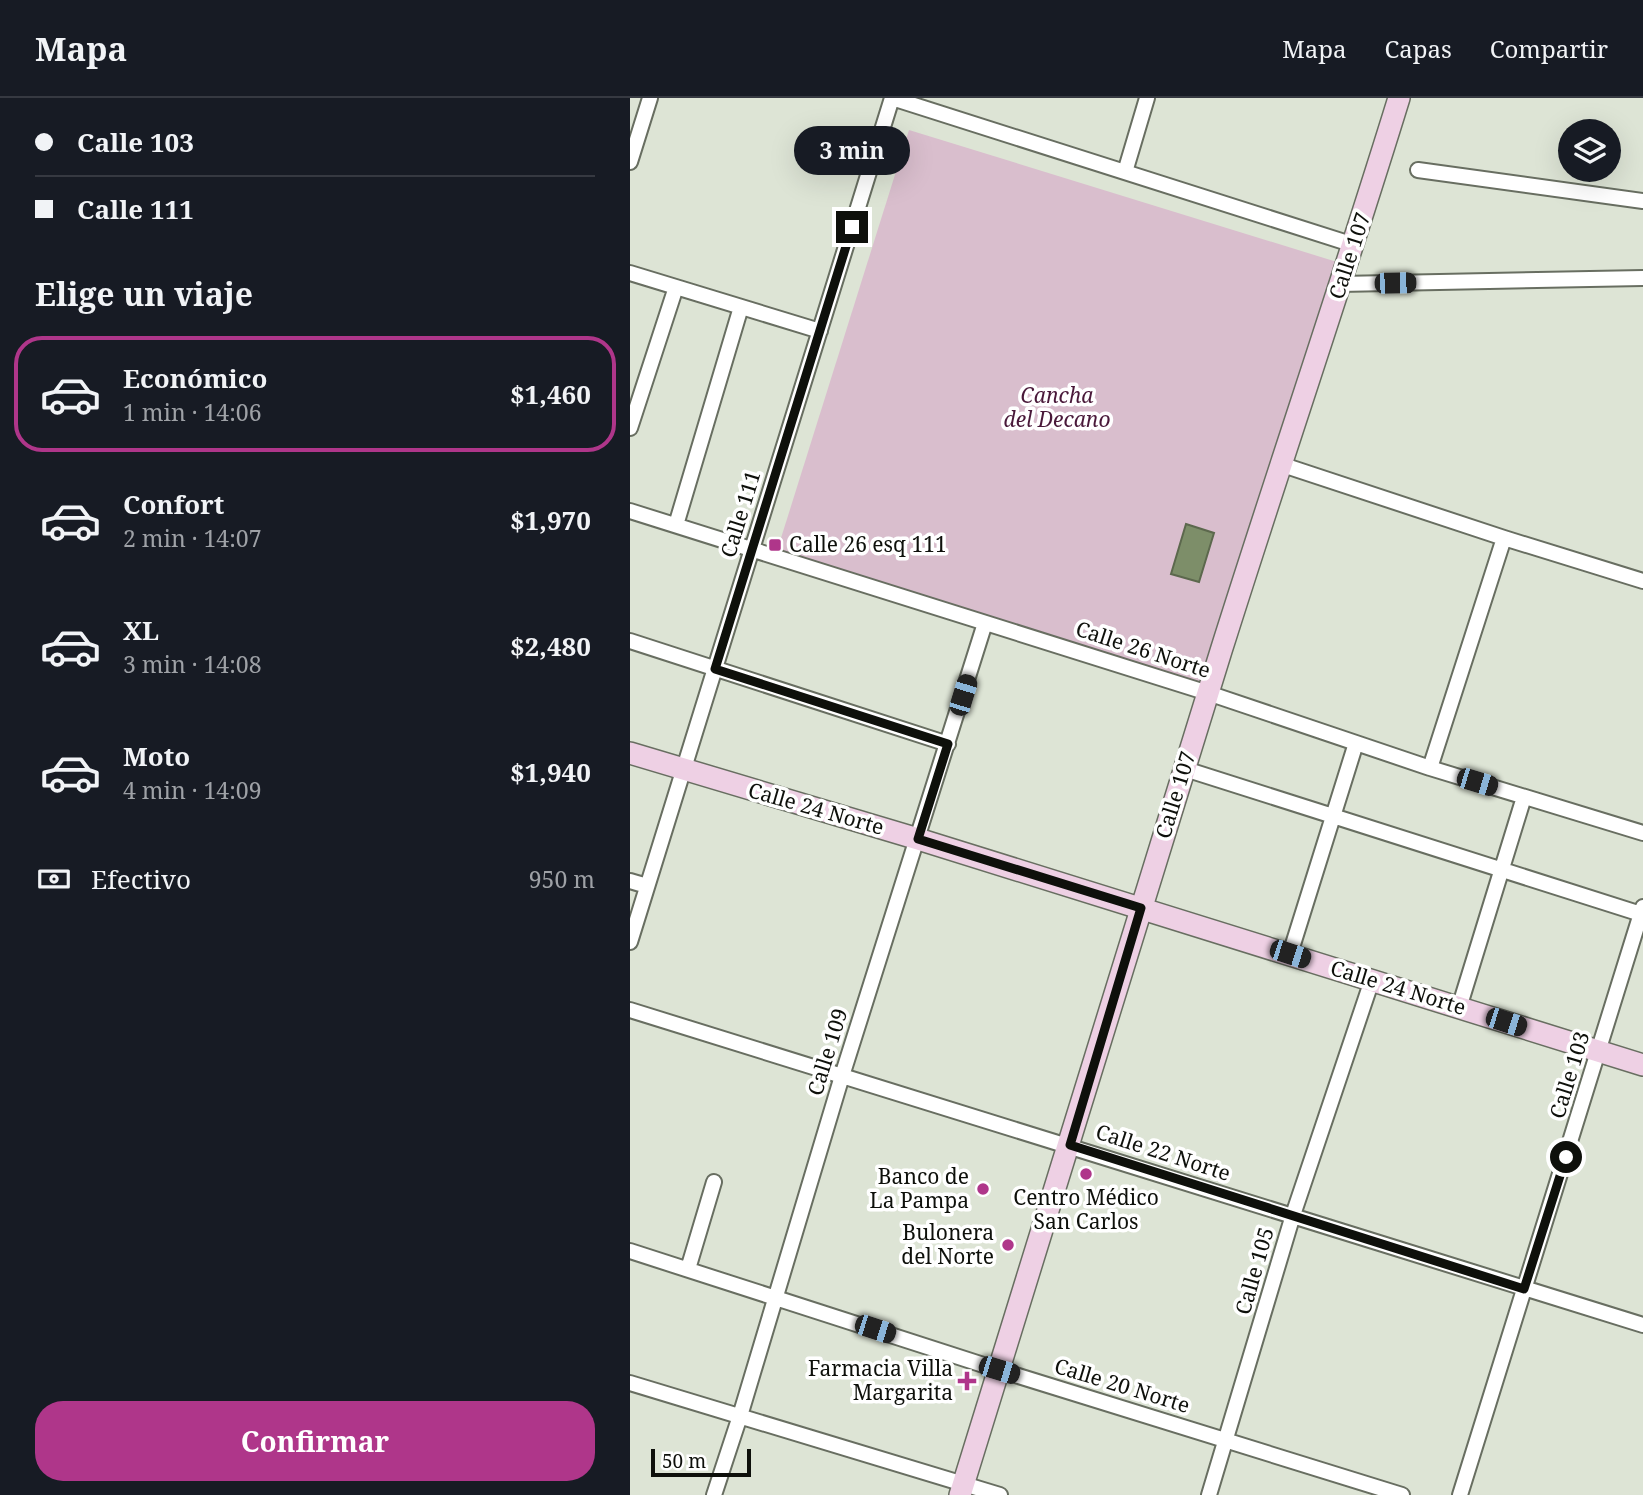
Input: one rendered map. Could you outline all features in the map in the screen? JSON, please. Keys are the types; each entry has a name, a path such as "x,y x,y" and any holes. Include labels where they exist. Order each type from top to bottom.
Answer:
{"street":[{"path":"630,162 633,139 650,98"},
{"path":"892,98 1354,244"},
{"name":"Calle 111","path":"630,942 892,98"},
{"path":"1125,172 1147,98"},
{"name":"Calle 107","path":"962,1490 1208,693 1399,98"},
{"path":"1418,170 1643,201"},
{"path":"630,273 820,331"},
{"path":"1340,284 1643,278"},
{"path":"630,428 676,287"},
{"path":"676,525 741,307"},
{"path":"1280,464 1643,581"},
{"name":"Calle 26 Norte","path":"630,511 1208,693 1430,768 1643,833"},
{"path":"1430,768 1504,538"},
{"name":"Calle 109","path":"714,1495 842,1076 985,623"},
{"path":"630,641 948,744"},
{"path":"1290,954 1356,743"},
{"name":"Calle 24 Norte","path":"630,754 918,839 1643,1065"},
{"path":"1185,769 1501,871 1642,910"},
{"path":"1460,1008 1524,797"},
{"path":"630,881 647,886"},
{"name":"Calle 103","path":"1460,1495 1642,910"},
{"name":"Calle 105","path":"1209,1495 1293,1216 1372,980"},
{"name":"Calle 22 Norte","path":"630,1010 1643,1325"},
{"path":"688,1269 715,1182"},
{"name":"Calle 20 Norte","path":"630,1251 999,1370 1402,1495"},
{"path":"630,1383 740,1416 962,1490 1000,1495"}],"green space":[{"name":"Cancha del Decano","path":"909,130 1337,262 1204,686 776,554"}],"shaded area":[{"path":"1186,524 1214,533 1199,582 1171,574"}],"place":[{"name":"Calle 26 esq 111","path":"775,545"},
{"name":"Centro Médico San Carlos","path":"1086,1174"},
{"name":"Banco de La Pampa","path":"983,1189"},
{"name":"Bulonera del Norte","path":"1008,1245"},
{"name":"Farmacia Villa Margarita","path":"967,1381"}],"route":[{"path":"852,227 715,669 948,744 918,839 1141,908 1070,1145 1524,1289 1566,1157"}]}
